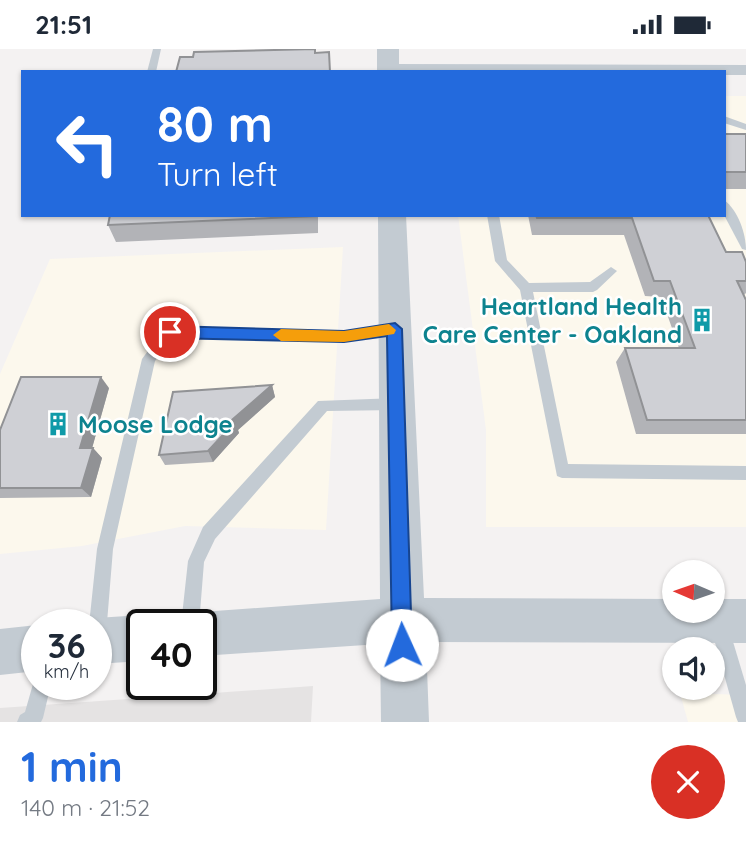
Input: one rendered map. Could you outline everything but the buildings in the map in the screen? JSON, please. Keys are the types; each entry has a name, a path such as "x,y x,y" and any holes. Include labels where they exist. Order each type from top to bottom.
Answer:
{"street":[{"path":"714,49 737,70"},
{"path":"388,63 737,70"},
{"path":"392,217 405,722"},
{"path":"217,633 401,620 732,621"},
{"path":"0,652 21,649"}],"lane":[{"path":"151,70 157,49"},
{"path":"726,120 746,127"},
{"path":"726,208 746,246"},
{"path":"493,217 500,261 526,288 562,471 746,473"},
{"path":"526,288 593,287 611,271"},
{"path":"99,609 105,549 149,359 170,332 344,337 395,329"},
{"path":"192,609 196,561 209,533 323,405 397,404"},
{"path":"732,621 746,717"},
{"path":"27,722 33,718 38,700"}],"shaded area":[{"path":"726,96 746,96 746,527 486,527 486,430 458,217 726,217"},
{"path":"343,247 326,530 185,526 82,546 0,554 0,374 50,259"},
{"path":"313,686 311,722 0,722 0,708 126,699 217,700 217,693"},
{"path":"725,694 746,695 746,722 688,722 682,700 725,700"}],"slow traffic":[{"path":"281,335 344,337 389,330"}],"place":[{"name":"Heartland Health Care Center - Oakland","path":"702,320"},
{"name":"Moose Lodge","path":"58,424"}],"route":[{"path":"170,332 344,337 395,329 402,645"}]}
